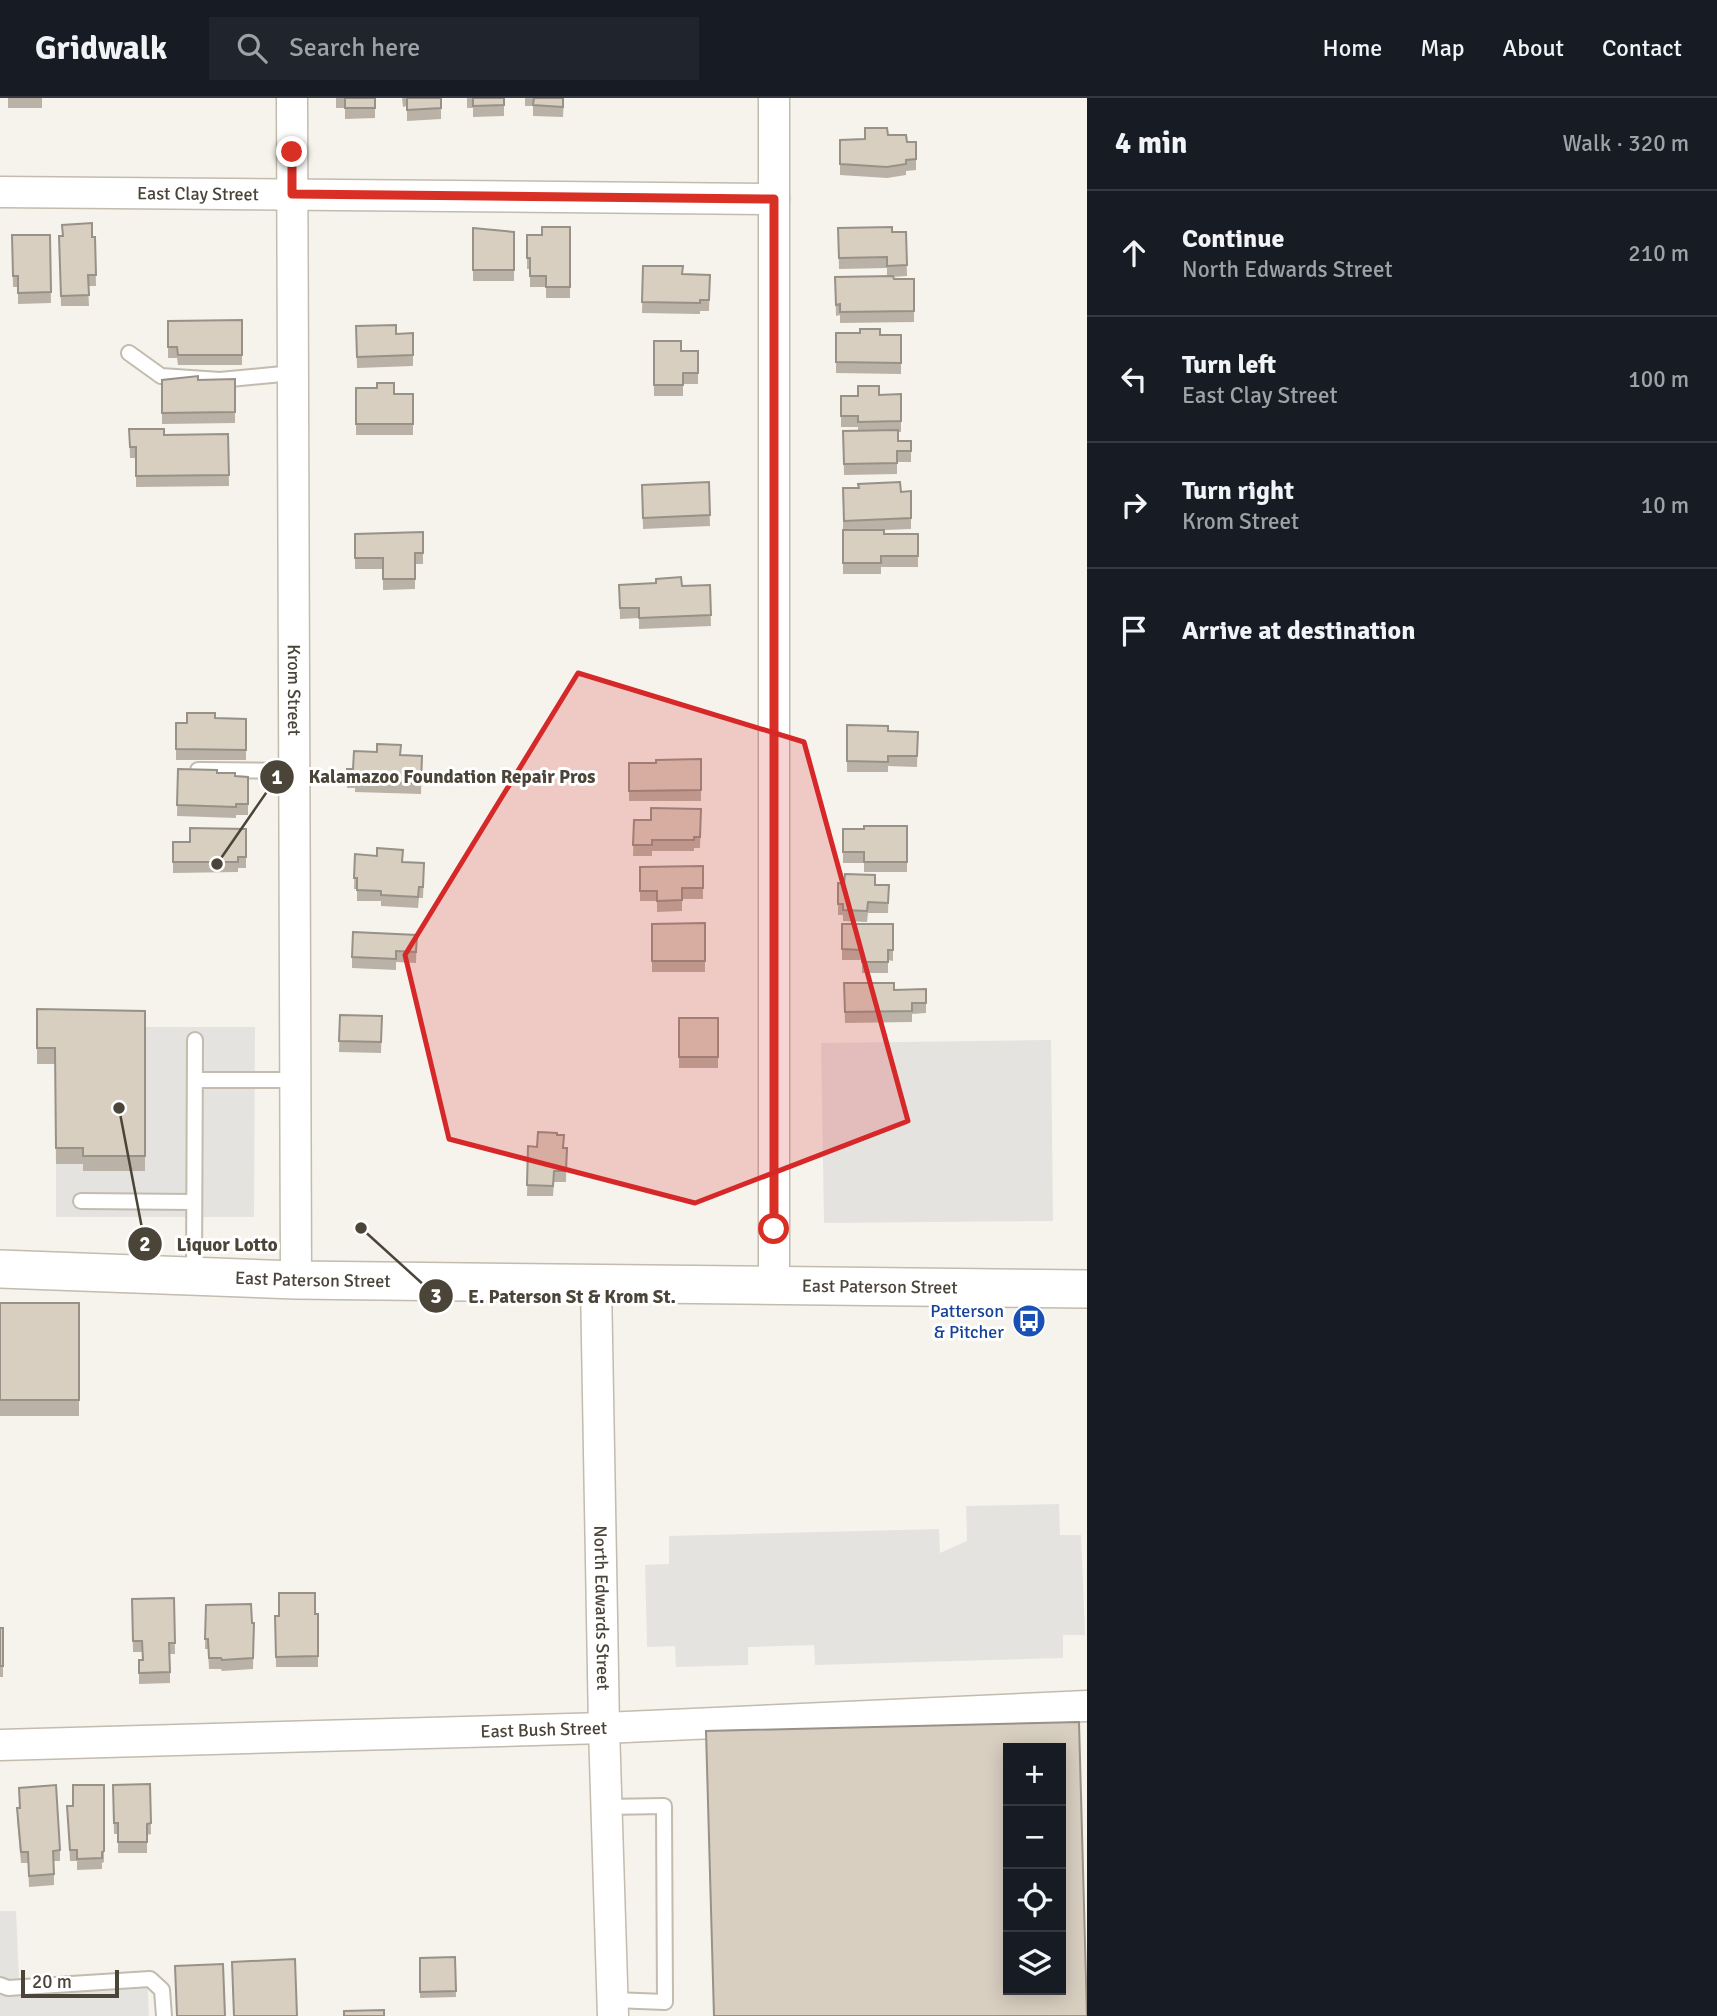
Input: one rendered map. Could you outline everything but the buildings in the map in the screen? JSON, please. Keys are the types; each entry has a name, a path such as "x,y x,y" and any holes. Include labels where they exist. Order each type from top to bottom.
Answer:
{"street":[{"name":"Krom Street","path":"292,98 296,1280"},
{"path":"774,98 774,1287"},
{"name":"East Clay Street","path":"0,192 774,199"},
{"name":"East Paterson Street","path":"0,1269 296,1280 1087,1289"},
{"name":"North Edwards Street","path":"596,1284 604,1728 613,2008"},
{"name":"East Bush Street","path":"0,1745 604,1728 1087,1706"}],"lane":[{"path":"129,353 161,376 220,380 293,373"},
{"path":"183,770 294,771"},
{"path":"194,1275 195,1040"},
{"path":"195,1080 295,1080"},
{"path":"81,1201 194,1202"},
{"path":"607,1807 664,1806 665,2002 613,2008"},
{"path":"0,1985 8,1988 150,1979 162,1990 164,2016"}],"highlighted area":[{"path":"578,673 804,742 908,1121 695,1203 449,1139 405,955"}],"shaded area":[{"path":"145,1027 255,1027 254,1217 56,1217 56,1164 83,1164 84,1171"},
{"path":"1051,1040 1053,1221 824,1223 821,1043"},
{"path":"1059,1504 1060,1535 1081,1535 1085,1635 1063,1635 1063,1658 815,1665 814,1645 748,1647 748,1665 676,1667 675,1646 647,1647 645,1565 669,1564 669,1536 939,1529 940,1553 967,1541 966,1506"},
{"path":"0,1911 16,1911 19,1978 147,1975 149,2016 0,2016"}],"place":[{"name":"Kalamazoo Foundation Repair Pros","path":"217,864"},
{"name":"Liquor Lotto","path":"119,1108"},
{"name":"E. Paterson St & Krom St.","path":"361,1228"},
{"name":"Patterson & Pitcher","path":"1029,1321"}],"route":[{"path":"292,152 292,194 774,199 774,1229"}]}
